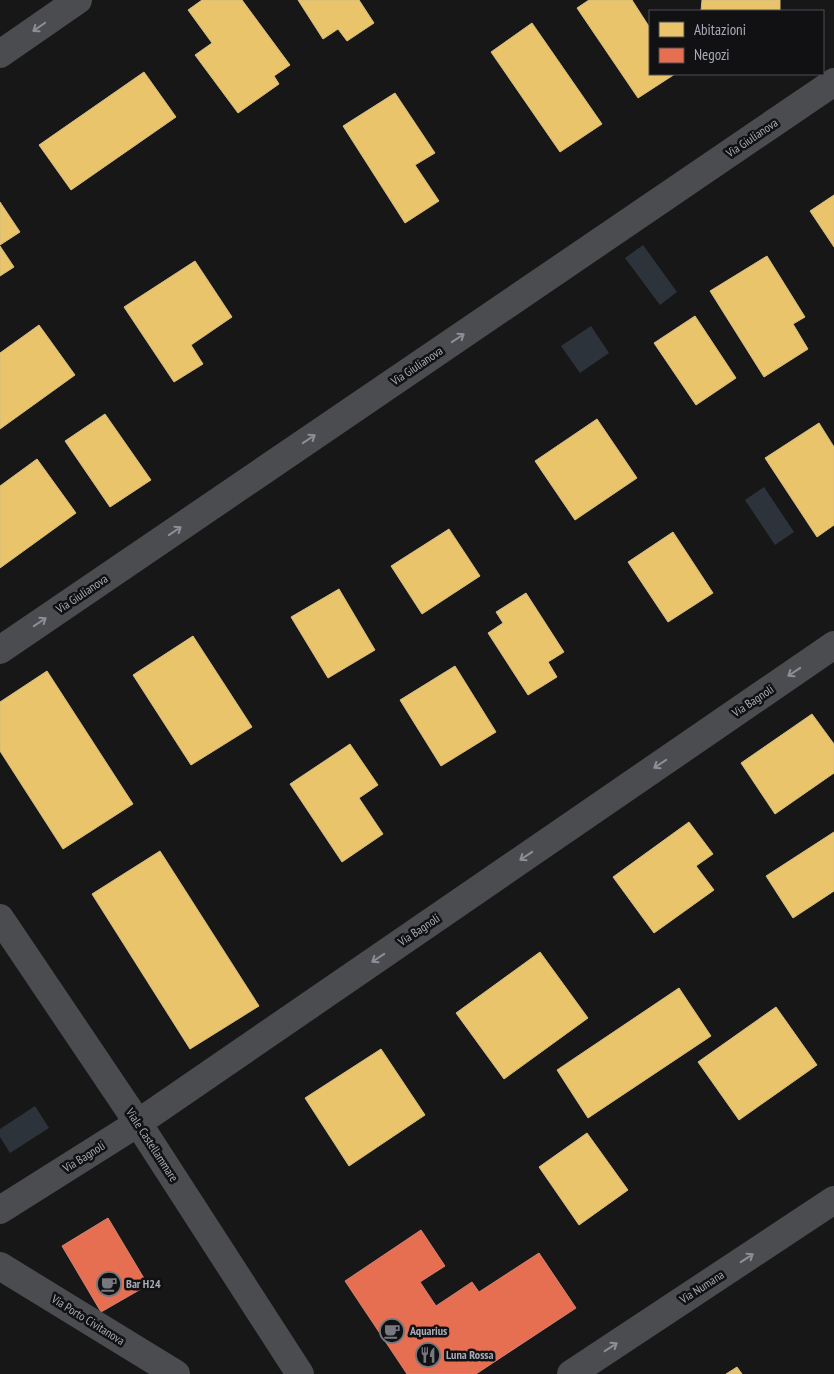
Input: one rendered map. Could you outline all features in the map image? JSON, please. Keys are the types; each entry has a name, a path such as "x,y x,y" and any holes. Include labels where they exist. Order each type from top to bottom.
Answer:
{"street":[{"path":"0,54 78,0"},
{"name":"Via Giulianova","path":"0,650 834,82"},
{"name":"Via Bagnoli","path":"0,1210 138,1123 834,645"},
{"name":"Viale Castellammare","path":"0,918 138,1123 300,1374"},
{"name":"Via Numana","path":"571,1374 834,1200"},
{"name":"Via Porto Civitanova","path":"0,1266 176,1374"}],"shaded area":[{"path":"643,245 677,292 660,305 625,258"},
{"path":"591,326 609,353 580,373 561,346"},
{"path":"764,487 794,532 775,545 745,500"},
{"path":"35,1106 49,1128 10,1153 0,1137 0,1129"}],"building: Abitazioni":[{"path":"202,0 242,0 290,65 274,76 279,84 238,113 195,55 212,43 188,10"},
{"path":"298,0 359,0 374,23 347,41 338,29 323,39"},
{"path":"589,0 632,0 649,26 649,75 673,75 638,98 577,8"},
{"path":"702,0 780,0 780,10 701,10"},
{"path":"532,23 602,124 560,152 491,52"},
{"path":"144,72 176,117 71,190 39,145"},
{"path":"395,93 435,153 415,165 439,201 405,223 343,126"},
{"path":"834,195 834,247 810,211"},
{"path":"0,202 20,232 0,245"},
{"path":"0,246 14,267 0,276"},
{"path":"767,256 805,317 793,324 808,349 764,377 710,291"},
{"path":"195,261 232,317 191,345 203,364 174,382 124,307"},
{"path":"695,316 736,378 696,405 654,343"},
{"path":"39,325 75,375 0,429 0,353"},
{"path":"105,414 151,480 110,507 65,441"},
{"path":"597,419 637,478 575,520 535,461"},
{"path":"819,423 834,447 834,525 817,537 765,458"},
{"path":"37,459 76,513 0,568 0,486"},
{"path":"449,529 480,576 422,614 391,566"},
{"path":"673,532 713,593 668,622 628,562"},
{"path":"339,589 375,650 328,678 291,617"},
{"path":"526,593 564,652 548,662 557,677 528,695 488,633 503,623 496,612"},
{"path":"193,636 252,727 191,765 133,675"},
{"path":"455,666 496,732 441,766 400,700"},
{"path":"47,671 133,804 63,849 0,751 0,702"},
{"path":"812,714 834,744 834,773 775,814 741,763"},
{"path":"350,744 378,785 359,798 383,834 342,862 290,784"},
{"path":"689,822 713,854 696,866 714,890 654,933 613,877"},
{"path":"834,832 834,891 793,918 766,876"},
{"path":"160,851 259,1006 190,1049 92,894"},
{"path":"540,952 588,1018 504,1079 456,1013"},
{"path":"679,988 711,1036 588,1118 557,1070"},
{"path":"776,1007 817,1065 739,1120 698,1062"},
{"path":"381,1049 425,1115 349,1166 305,1098"},
{"path":"587,1133 628,1190 579,1225 539,1167"},
{"path":"737,1367 742,1374 726,1374"}],"building: Negozi":[{"path":"108,1218 148,1285 101,1312 62,1246"},
{"path":"421,1230 445,1266 420,1282 436,1306 472,1282 479,1292 539,1253 576,1308 476,1374 407,1374 345,1281"}],"place":[{"name":"Bar H24","path":"109,1284"},
{"name":"Aquarius","path":"392,1331"},
{"name":"Luna Rossa","path":"428,1355"}]}
